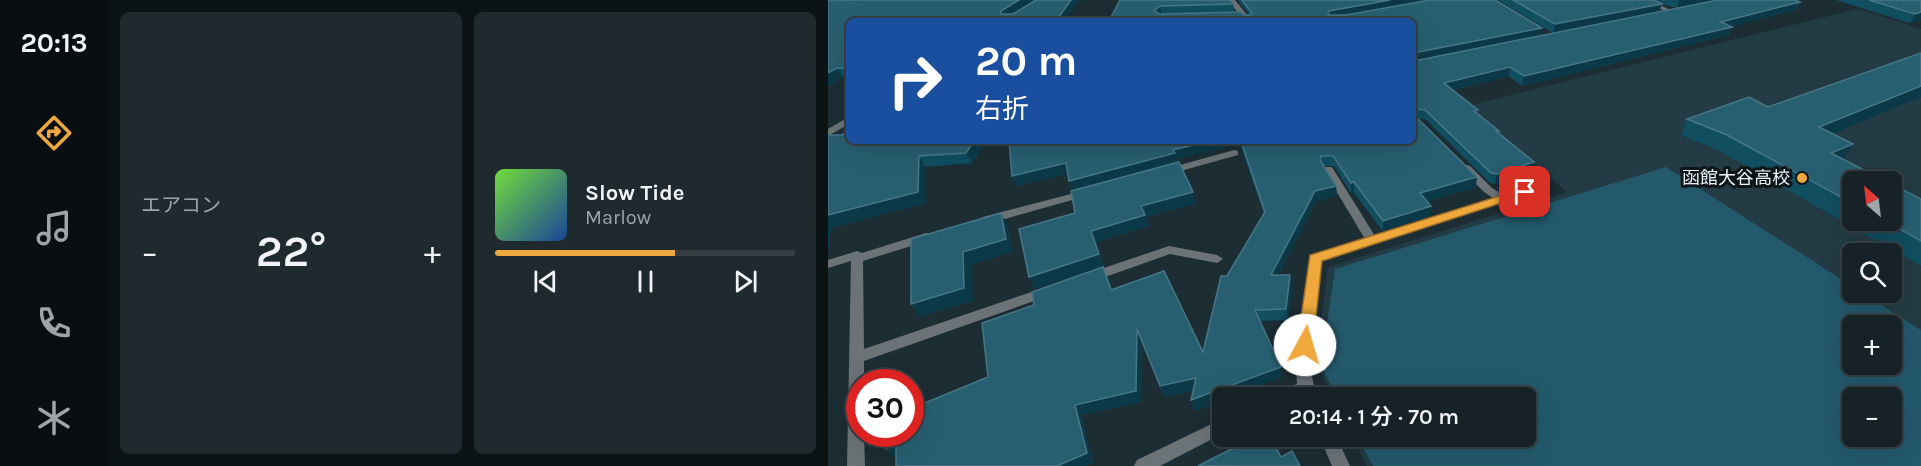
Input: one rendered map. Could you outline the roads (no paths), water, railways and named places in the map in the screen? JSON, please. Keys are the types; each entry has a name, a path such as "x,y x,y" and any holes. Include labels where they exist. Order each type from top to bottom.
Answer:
{"street":[{"path":"1231,0 1245,18"},
{"path":"1645,0 1673,13"},
{"path":"1662,15 1684,11"},
{"path":"1230,17 1238,18"},
{"path":"828,133 846,122"},
{"path":"828,133 846,132"},
{"path":"1156,174 1234,153"},
{"path":"1454,156 1488,190 1502,199"},
{"path":"1328,170 1372,241"},
{"path":"975,223 1099,190"},
{"path":"1306,387 1302,367 1315,259 1525,192"},
{"path":"856,259 942,232"},
{"path":"1080,280 1169,250 1216,259"},
{"path":"828,264 857,255 854,465"},
{"path":"857,357 1058,288"},
{"path":"1143,466 1212,431"},
{"path":"1332,447 1341,466"}],"place":[{"name":"函館大谷高校","path":"1802,178"}]}
